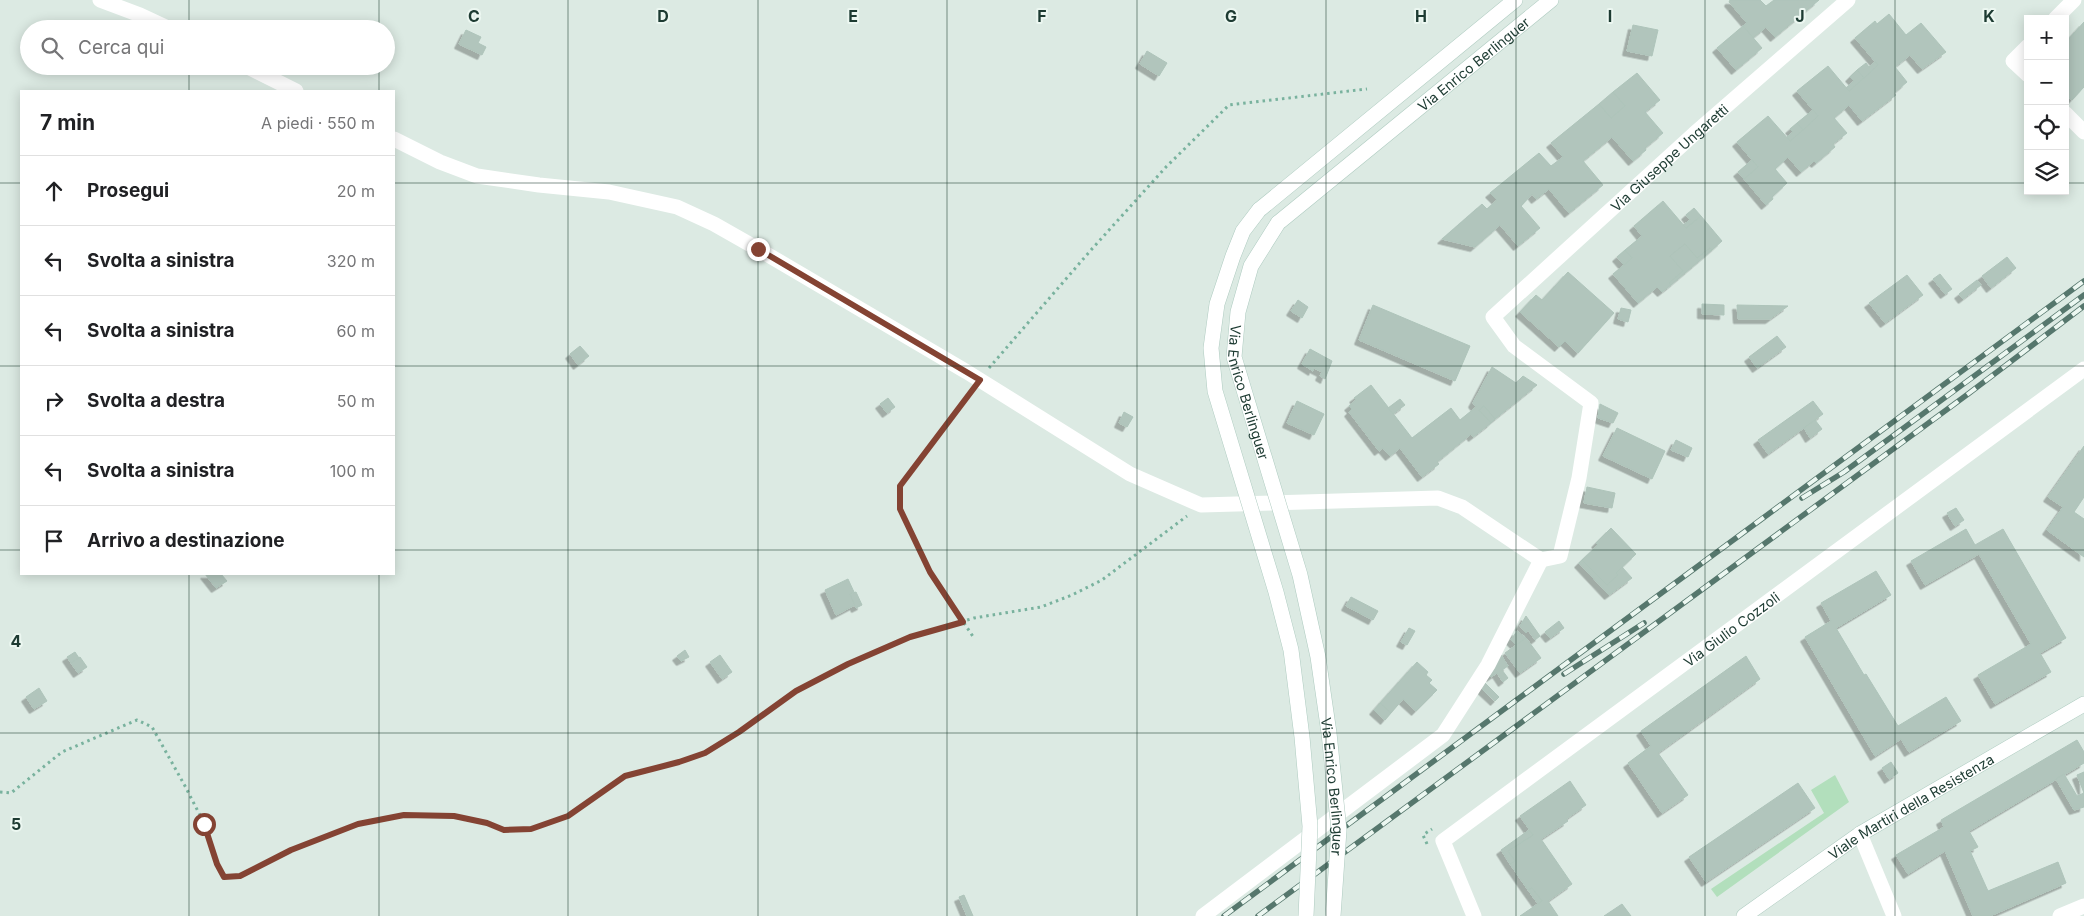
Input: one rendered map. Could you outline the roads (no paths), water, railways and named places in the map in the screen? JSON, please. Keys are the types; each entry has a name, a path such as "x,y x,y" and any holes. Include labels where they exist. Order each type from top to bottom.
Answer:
{"street":[{"path":"100,0 151,20"},
{"name":"Via Enrico Berlinguer","path":"1306,916 1310,826 1302,737 1291,650 1276,592 1215,392 1211,348 1217,304 1243,231 1258,210 1515,0"},
{"name":"Via Enrico Berlinguer","path":"1333,916 1339,830 1329,733 1318,657 1300,575 1234,357 1238,312 1250,266 1278,223 1551,0"},
{"name":"Via Giuseppe Ungaretti","path":"1541,560 1560,556 1579,478 1591,403 1514,346 1493,317 1694,134 1848,0"},
{"path":"2059,15 2074,0"},
{"path":"2024,50 2013,61 2024,71"},
{"path":"264,75 294,90"},
{"path":"2069,116 2082,126"},
{"path":"395,140 440,162 477,176 609,192 677,207 714,224 758,249 980,380 1130,474 1201,505 1438,498 1462,507 1541,560 1488,665 1443,735 1203,916"},
{"name":"Via Giulio Cozzoli","path":"1474,916 1443,841 2084,369"},
{"name":"Viale Martiri della Resistenza","path":"1744,916 1860,834 2084,704"},
{"path":"1860,834 1894,916"},
{"path":"2060,916 2084,906"}],"railway":[{"path":"1224,916 2084,281"},
{"path":"1802,498 1844,472 2084,295"},
{"path":"1258,916 1968,394 2084,306"},
{"path":"1564,674 1644,623"}]}
